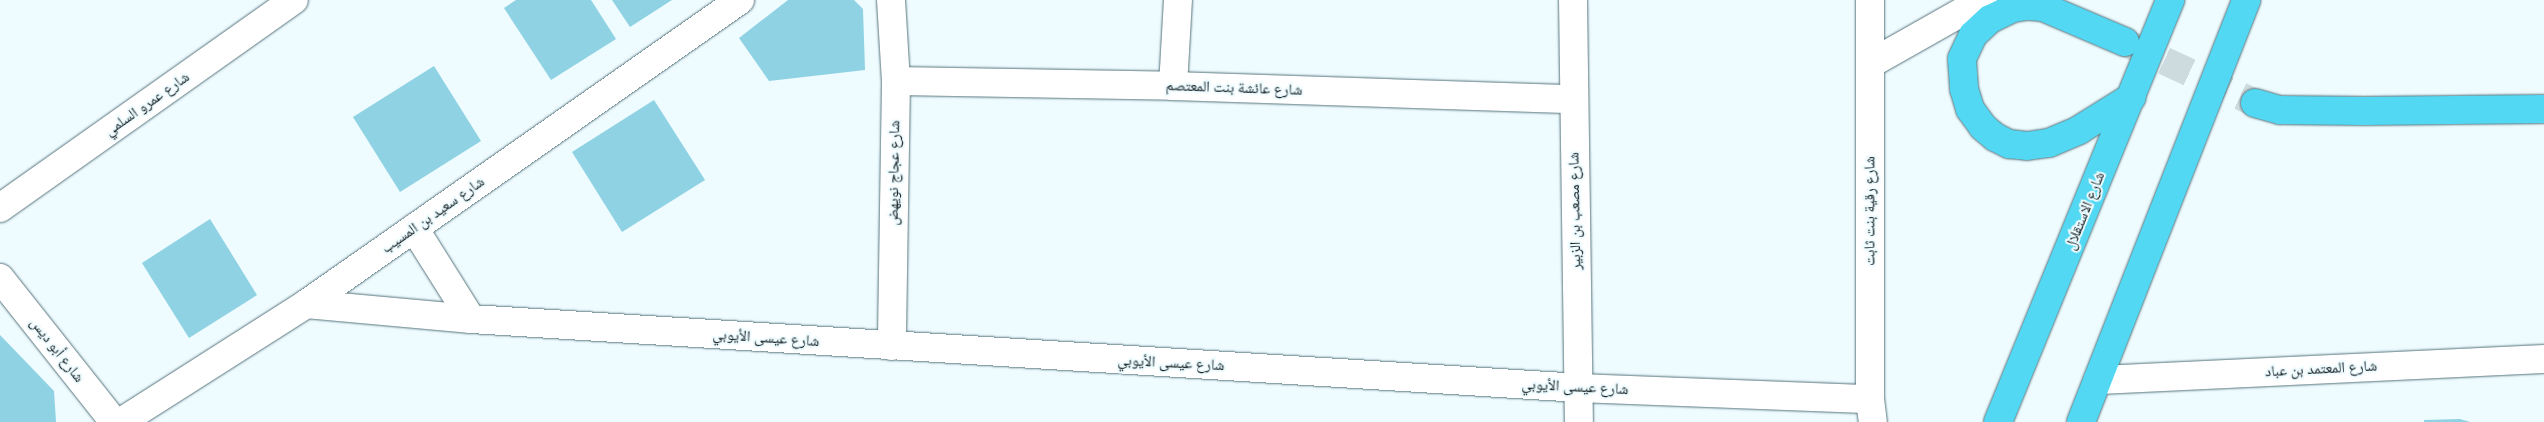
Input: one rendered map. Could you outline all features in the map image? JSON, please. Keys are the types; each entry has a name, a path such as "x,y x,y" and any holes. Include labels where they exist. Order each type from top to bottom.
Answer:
{"highway":[{"name":"شارع الاستقلال","path":"1998,422 2170,0"},
{"path":"2081,422 2246,0"},
{"path":"2125,42 2043,7 2027,6 2013,8 1990,18 1973,35 1962,59 1964,89 1970,109 1983,127 1995,137 2009,144 2027,146 2049,143 2078,130 2132,97"},
{"path":"2255,103 2280,110 2364,112 2544,108"}],"street":[{"name":"شارع عمرو السلمي","path":"0,208 294,0"},
{"name":"شارع سعيد بن المسيب","path":"121,422 306,304 740,0"},
{"name":"شارع عجاج نويهض","path":"891,0 896,80 892,346"},
{"path":"1174,86 1178,0"},
{"name":"شارع مصعب بن الزبير","path":"1573,0 1572,100 1579,388 1578,422"},
{"name":"شارع رقية بنت ثابت","path":"1870,0 1872,410"},
{"path":"1870,64 1983,0"},
{"name":"شارع عائشة بنت المعتصم","path":"896,80 1174,86 1572,100"},
{"path":"414,228 471,319"},
{"name":"شارع أبو ديس","path":"0,278 114,422"},
{"name":"شارع عيسى الأيوبي","path":"306,304 471,319 1579,388 1872,410"},
{"name":"شارع المعتمد بن عباد","path":"2098,380 2544,359"}],"building":[{"path":"516,0 591,0 616,39 551,80 504,8"},
{"path":"612,0 672,0 630,27"},
{"path":"788,0 854,0 863,9 865,70 769,81 739,38"},
{"path":"434,66 481,141 400,192 353,117"},
{"path":"654,100 705,180 622,232 572,152"},
{"path":"210,219 257,295 189,338 142,263"},
{"path":"0,335 54,391 56,422 0,422"},
{"path":"2460,419 2470,422 2424,422 2424,420"}],"tunnel":[{"path":"2126,43 2255,103"}]}
